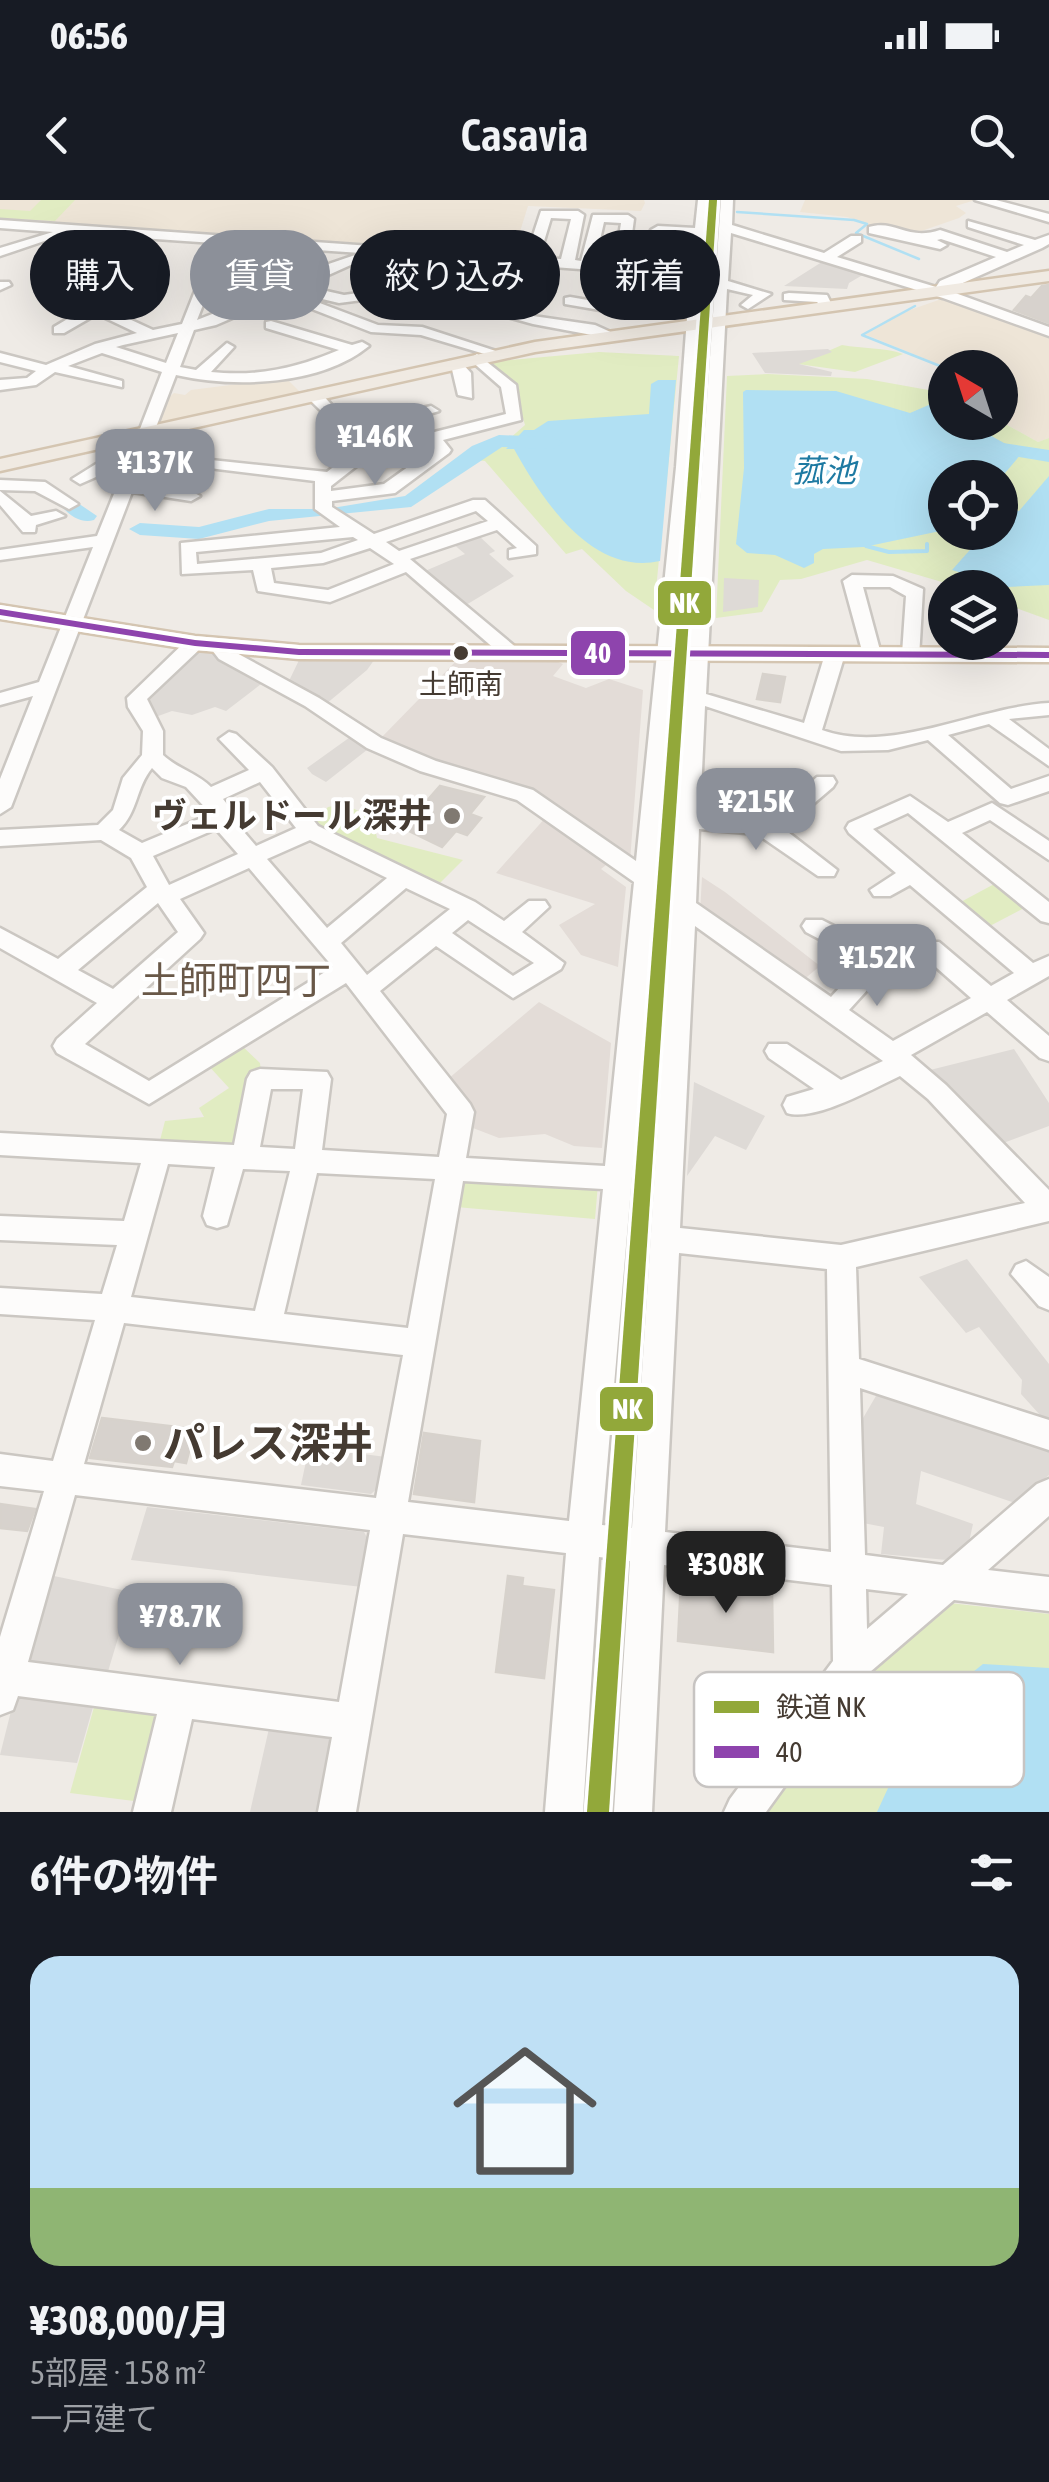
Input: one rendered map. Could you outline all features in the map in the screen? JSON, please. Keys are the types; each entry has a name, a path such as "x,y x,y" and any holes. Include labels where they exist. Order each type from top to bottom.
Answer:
{"main road":[{"path":"0,465 499,354 608,334 1049,276"},
{"path":"0,612 206,644 300,652 1049,655"}],"street":[{"path":"633,1812 715,352 721,319 722,284 714,229 704,200"},
{"path":"714,229 728,200"},
{"path":"981,200 1013,204 1049,218"},
{"path":"541,230 546,214 578,215 566,264"},
{"path":"595,230 598,218 628,219 629,230"},
{"path":"0,224 78,229 144,239 190,239"},
{"path":"973,224 1043,242"},
{"path":"0,238 25,226"},
{"path":"874,230 880,228 902,237 940,244"},
{"path":"0,252 78,229"},
{"path":"658,230 714,229 939,292 1045,328"},
{"path":"925,241 940,234 1008,257"},
{"path":"852,266 902,237"},
{"path":"825,258 856,239"},
{"path":"939,292 945,284 1043,242"},
{"path":"560,264 580,265"},
{"path":"722,284 764,294 748,305"},
{"path":"332,296 350,297"},
{"path":"789,298 822,298 826,306"},
{"path":"536,320 565,326 577,323 596,305 570,300"},
{"path":"59,330 92,306 153,335"},
{"path":"0,807 9,758 48,686 74,624 191,320"},
{"path":"0,384 30,382 50,368 100,348 215,320"},
{"path":"100,348 172,372 238,381 286,376 358,348 265,329 282,320"},
{"path":"356,320 376,329 422,331 499,354"},
{"path":"396,330 411,320"},
{"path":"564,1812 584,1539 684,467 692,320"},
{"path":"577,323 608,334"},
{"path":"198,377 227,346"},
{"path":"0,357 118,384"},
{"path":"477,359 508,384 515,417 358,458 322,484 324,509 403,561 511,653"},
{"path":"455,364 464,372 466,395"},
{"path":"286,376 334,416 349,420 357,429 431,411"},
{"path":"323,497 389,488 443,450 432,437"},
{"path":"358,458 408,475"},
{"path":"0,496 18,518 62,510 36,486 23,460"},
{"path":"217,464 275,474 330,477"},
{"path":"80,479 102,468 191,496"},
{"path":"0,484 36,486"},
{"path":"364,536 187,547 188,570 323,558 364,536 477,496 530,550 515,554"},
{"path":"261,564 265,587 330,596 500,522"},
{"path":"0,555 53,541 106,540"},
{"path":"323,558 330,596"},
{"path":"871,654 852,581 893,582 916,592 912,654"},
{"path":"152,757 152,731 137,698 206,644 312,702 374,743 428,766 526,796 898,1058 937,1092 1049,1209"},
{"path":"811,734 835,654"},
{"path":"0,699 48,686"},
{"path":"698,698 741,708 842,744 888,743 992,717 1049,708"},
{"path":"992,717 1049,759"},
{"path":"932,732 1008,798 1049,782"},
{"path":"229,739 264,772 310,831 467,908 552,963 513,989 436,933"},
{"path":"140,854 220,820 224,813 211,796 152,757"},
{"path":"104,832 124,811 128,785 141,764 152,757"},
{"path":"211,796 264,772"},
{"path":"772,828 823,780"},
{"path":"796,1105 839,1093 1040,970 857,828 910,803 1049,915"},
{"path":"946,832 992,810 1049,852"},
{"path":"220,820 349,969 461,1112 337,1812"},
{"path":"690,822 738,820 772,828 826,870"},
{"path":"60,971 162,892 310,831"},
{"path":"0,838 104,832 140,854 192,933 66,1046 149,1094 349,969"},
{"path":"882,890 912,874"},
{"path":"324,943 402,878"},
{"path":"505,933 538,907"},
{"path":"365,990 467,908"},
{"path":"814,926 880,960 833,1011"},
{"path":"0,937 115,1002"},
{"path":"930,948 1049,1051"},
{"path":"778,1051 839,1093"},
{"path":"216,1216 239,1156 260,1079 318,1079 307,1158 266,1326"},
{"path":"0,1144 618,1178"},
{"path":"158,1153 2,1683 353,1722"},
{"path":"667,1239 842,1258 1049,1209"},
{"path":"0,1228 134,1234"},
{"path":"842,1258 851,1666"},
{"path":"1026,1274 1049,1297"},
{"path":"0,1301 113,1308 420,1344"},
{"path":"845,1369 1049,1435"},
{"path":"0,1470 1049,1594"},
{"path":"847,1672 1049,1495"},
{"path":"152,1812 178,1701"},
{"path":"743,1812 761,1787"}],"shaded area":[{"path":"0,200 645,203 641,211 528,206 520,230 350,230 350,245 330,244 330,230 190,230 190,234 0,220"},
{"path":"805,200 975,200 956,206 966,213 959,218 907,236 847,217 800,212"},
{"path":"825,260 866,273 849,283 847,289 784,286"},
{"path":"947,297 1049,336 1049,438 1038,442 1018,431 1018,350 928,350 928,360 864,334 893,316"},
{"path":"828,349 832,352 799,364 832,372 831,376 765,373 752,353"},
{"path":"286,378 302,394 156,426 167,399 174,393 185,395 191,390"},
{"path":"478,535 495,551 489,554 514,576 466,605 425,571 465,554 452,543"},
{"path":"724,578 759,580 758,607 723,612"},
{"path":"200,647 265,681 226,711 215,707 192,715 172,711 150,719 141,700"},
{"path":"301,656 377,656 367,670 326,704 288,683"},
{"path":"549,658 563,664 553,676 586,688 609,679 643,690 630,861 567,817 381,738 458,659"},
{"path":"353,735 372,746 326,782 307,768"},
{"path":"547,816 611,861 601,869 626,887 618,967 581,955 559,925 595,904 496,873"},
{"path":"702,877 820,966 802,981 700,913"},
{"path":"539,1002 611,1043 602,1148 574,1146 545,1134 499,1138 473,1128 475,1113 448,1079"},
{"path":"1014,1049 1049,1103 1049,1126 998,1145 922,1072"},
{"path":"694,1082 765,1116 746,1150 715,1136 687,1176"},
{"path":"967,1259 1049,1364 1049,1425 1021,1394 1022,1380 979,1327 966,1333 919,1277"},
{"path":"880,1389 1049,1442 1049,1475 1015,1503 921,1471 916,1504 973,1524 969,1542 947,1560 881,1554 884,1527 863,1523 859,1425"},
{"path":"309,1447 386,1457 380,1486 371,1494 301,1485"},
{"path":"147,1507 364,1532 370,1543 362,1587 131,1560"},
{"path":"49,1575 132,1592 106,1678 30,1669 25,1660"},
{"path":"24,1691 95,1700 77,1763 0,1755 14,1699"},
{"path":"270,1724 328,1732 334,1742 320,1812 250,1812"}],"green space":[{"path":"41,200 75,200 55,221 0,218 0,209 30,211"},
{"path":"842,345 903,354 855,372 798,364"},
{"path":"599,352 679,356 654,610 626,591 582,549 566,554 485,461 476,460 498,449 525,425 512,381 487,362"},
{"path":"727,376 867,379 928,390 928,440 1018,440 1018,431 1038,442 1049,438 1049,620 1018,609 1018,570 928,570 928,578 867,560 801,579 780,580 762,612 716,618"},
{"path":"344,804 373,818 377,838 463,860 436,887 318,833 308,820 318,818 328,807"},
{"path":"998,882 1028,906 986,928 957,904"},
{"path":"239,1043 260,1063 261,1072 239,1143 233,1147 159,1144 165,1121 204,1117 199,1108 229,1088 207,1064"},
{"path":"462,1181 598,1184 595,1219 456,1207"},
{"path":"949,1603 1049,1614 1049,1812 763,1812 781,1787 1024,1787 1024,1672 863,1672"},
{"path":"96,1700 157,1709 162,1718 142,1802 70,1793"}],"water":[{"path":"676,380 660,561 635,563 592,546 572,530 539,491 514,449 506,449 524,430 534,430 548,421 649,414 651,384"},
{"name":"菰池","path":"836,391 910,413 928,405 928,440 999,440 1022,453 1016,460 928,460 928,534 864,547 823,549 814,554 814,563 804,568 775,555 747,553 736,544 744,468 743,392"},
{"path":"1049,476 1049,585 1018,587 1018,570 952,570 970,550 1018,550 1019,511"},
{"path":"983,1664 1049,1668 1049,1812 877,1812 888,1787 1024,1787 1024,1672 973,1672"}],"building":[{"path":"1049,285 1049,323 1014,310 1026,296 1031,298 1042,286"},
{"path":"763,674 785,677 780,702 757,699"},
{"name":"ヴェルドール深井","path":"440,786 484,797 470,814 481,818 467,835 456,831 442,847 403,828"},
{"name":"パレス深井","path":"102,1418 195,1429 186,1463 174,1461 172,1467 90,1458"},
{"path":"424,1433 480,1441 474,1502 414,1494"},
{"path":"0,1504 35,1509 27,1531 0,1528"},
{"path":"508,1576 523,1578 522,1586 554,1590 544,1678 496,1672"},
{"path":"681,1581 772,1591 773,1652 678,1641"}],"waterway":[{"path":"737,212 854,220 867,224 856,233 919,259"},
{"path":"915,306 862,335 928,361"},
{"path":"335,511 411,501 479,450 499,441 553,443"},
{"path":"983,446 1049,456"},
{"path":"69,503 87,516"},
{"path":"140,529 199,533 269,515 318,512"},
{"path":"866,546 889,552 927,551 927,544"}],"rail line":[{"name":"NK","path":"598,1812 713,200"}],"transit line":[{"name":"40","path":"0,612 195,643 299,652 1049,655"}],"place":[{"name":"土師南","path":"461,653"},
{"name":"ヴェルドール深井","path":"452,816"},
{"name":"パレス深井","path":"143,1443"}],"district":[{"name":"土師町四丁","path":"236,981"}]}
